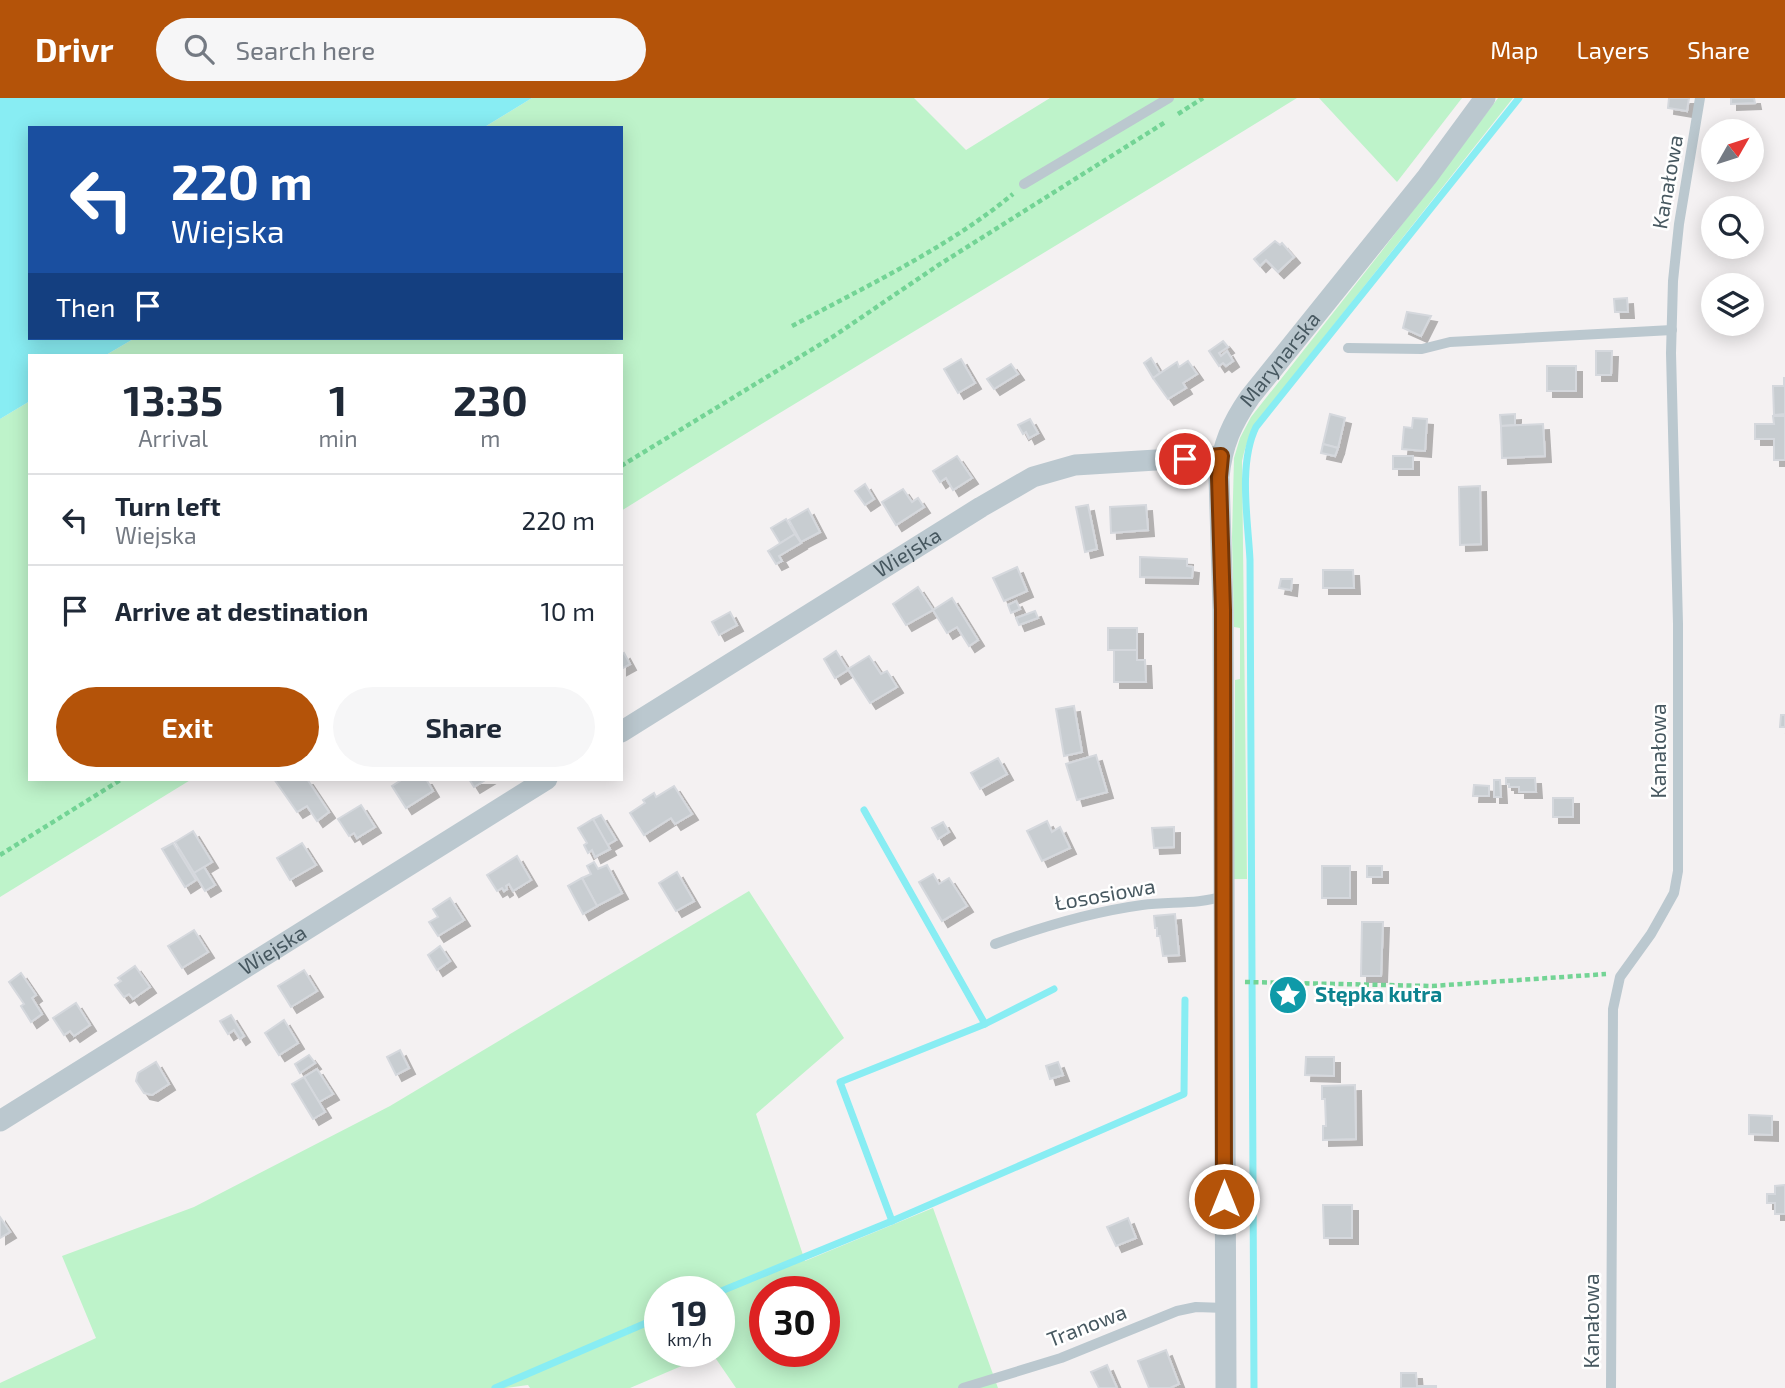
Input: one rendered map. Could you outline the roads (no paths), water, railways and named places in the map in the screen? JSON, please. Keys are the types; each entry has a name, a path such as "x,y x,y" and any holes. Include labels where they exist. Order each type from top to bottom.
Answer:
{"street":[{"name":"Marynarska","path":"1226,1388 1223,610 1219,477 1221,456 1236,416 1250,397 1427,177 1485,98"},
{"name":"Wiejska","path":"623,731 1033,477 1089,464 1221,456"},
{"name":"Wiejska","path":"0,1121 544,781"}],"lane":[{"path":"1024,184 1169,98"},
{"name":"Kanałowa","path":"1611,1388 1613,1009 1619,977 1651,934 1664,911 1674,893 1678,871 1673,281 1679,224 1700,98"},
{"path":"1348,348 1422,349 1450,342 1672,330"},
{"name":"Łososiowa","path":"995,944 1046,925 1091,913 1145,904 1211,901 1223,896"},
{"name":"Tranowa","path":"963,1388 1061,1358 1177,1311 1196,1307 1225,1308"}],"water":[{"path":"0,98 532,98 486,126 28,126 28,340 132,340 108,354 28,354 28,402 0,419"}],"waterway":[{"path":"1254,1388 1250,560 1246,492 1250,442 1256,427 1519,98"},
{"path":"864,810 985,1024 840,1082 892,1221"},
{"path":"985,1024 1054,989"},
{"path":"735,1285 892,1221 1184,1094 1185,1000"},
{"path":"495,1388 644,1324"}],"place":[{"name":"Stępka kutra","path":"1288,995"}]}
